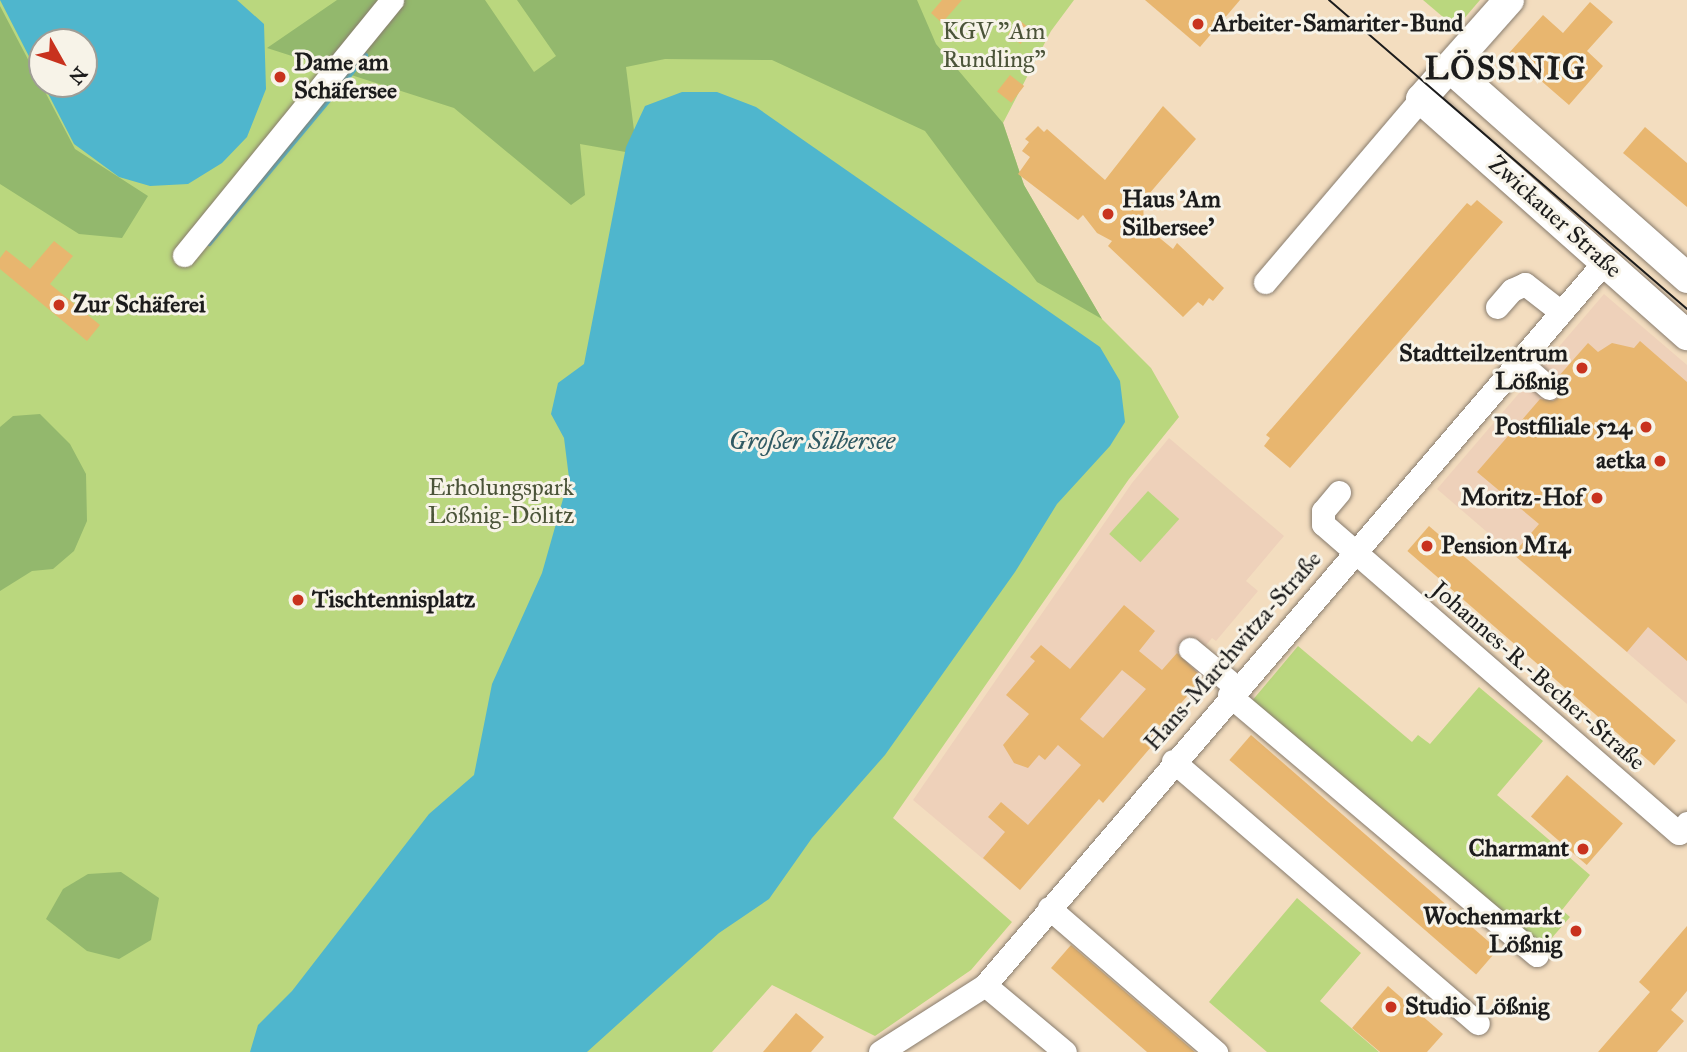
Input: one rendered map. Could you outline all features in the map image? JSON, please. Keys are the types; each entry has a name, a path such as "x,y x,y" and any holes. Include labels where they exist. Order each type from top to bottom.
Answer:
{"main road":[{"path":"1422,99 1509,0"},
{"name":"Zwickauer Straße","path":"1450,68 1687,278"},
{"name":"Zwickauer Straße","path":"1422,99 1687,335"}],"street":[{"path":"184,255 393,0"},
{"path":"1265,282 1422,99"},
{"name":"Hans-Marchwitza-Straße","path":"880,1052 985,985 1173,761 1605,261"},
{"path":"1497,307 1512,290 1525,284 1561,312"},
{"path":"1518,361 1549,388"},
{"path":"1339,492 1323,512 1323,524 1353,551"},
{"name":"Johannes-R.-Becher-Straße","path":"1353,551 1679,833 1687,823"},
{"path":"1190,649 1233,691 1537,956"},
{"path":"1173,761 1478,1023"},
{"path":"1049,908 1216,1052"},
{"path":"985,985 1065,1052"}],"shaded area":[{"name":"Moritz-Hof","path":"1604,294 1687,365 1687,704 1437,489"},
{"path":"1169,438 1284,536 1246,581 1258,591 1216,641 1212,638 1202,650 1207,673 1020,890 913,800 1132,483"}],"green space":[{"name":"Erholungspark Lößnig-Dölitz","path":"0,0 1074,0 1051,31 1003,123 1024,185 1102,319 1151,368 1179,417 1129,479 893,818 1012,922 971,970 875,1036 772,985 712,1052 0,1052"},
{"path":"337,0 485,0 534,72 556,56 517,0 917,0 936,44 1003,123 1024,185 1102,319 1037,282 925,131 772,60 665,59 626,67 637,154 580,144 585,195 571,205 454,108 267,48"},
{"path":"1423,0 1480,0 1456,28"},
{"path":"0,6 28,59 28,98 48,98 75,149 148,196 122,238 79,234 0,184"},
{"path":"40,414 70,444 86,474 87,521 74,551 53,569 32,571 0,591 0,427 13,416"},
{"path":"1148,491 1179,519 1140,562 1109,534"},
{"path":"1298,646 1412,742 1418,735 1430,744 1479,687 1543,741 1497,795 1590,875 1562,910 1570,917 1537,955 1246,708"},
{"path":"121,872 159,898 151,940 119,959 87,951 46,919 63,889 88,874"},
{"path":"1297,898 1361,953 1320,1001 1379,1052 1267,1052 1209,1002"}],"water":[{"path":"0,0 237,0 264,24 266,89 247,137 222,163 188,184 150,186 119,177 74,144 50,98 98,98 98,28 28,28 28,55"},
{"name":"Großer Silbersee","path":"682,92 717,92 756,107 1100,347 1120,381 1125,422 1110,446 1057,504 1015,572 885,755 812,838 769,899 719,933 587,1052 250,1052 258,1025 292,991 429,814 474,775 492,684 542,573 569,478 564,438 551,414 558,383 584,364 626,147 645,106"}],"building":[{"path":"942,0 962,0 942,23 931,13"},
{"name":"Arbeiter-Samariter-Bund","path":"1145,0 1240,0 1200,47"},
{"path":"1590,2 1613,22 1587,51 1603,66 1569,105 1509,53 1543,15 1563,33"},
{"path":"1019,20 1032,30 1021,44 1008,34"},
{"path":"1010,75 1024,86 1011,103 997,92"},
{"name":"Haus 'Am Silbersee'","path":"1163,106 1196,139 1143,201 1144,225 1173,249 1177,243 1224,288 1213,301 1209,298 1203,306 1198,302 1183,317 1108,246 1112,241 1097,233 1083,215 1078,220 1018,174 1030,157 1022,151 1029,142 1025,139 1038,126 1044,132 1047,129 1105,180"},
{"path":"1645,127 1687,163 1687,207 1623,153"},
{"path":"1477,200 1503,222 1290,468 1264,446 1270,438 1266,435 1467,203 1471,206"},
{"name":"Zur Schäferei","path":"54,241 73,256 50,284 100,325 87,341 0,269 0,258 6,250 30,269"},
{"name":"Moritz-Hof","path":"1640,341 1687,382 1687,661 1648,627 1627,652 1513,554 1539,524 1477,472 1540,399 1553,401 1560,397 1562,384 1558,377 1588,343 1598,352 1612,343 1634,348"},
{"path":"1429,526 1676,741 1654,765 1407,551"},
{"path":"1124,605 1155,631 1139,651 1162,670 1177,653 1203,678 1146,743 1151,747 1103,803 1099,799 1020,890 983,858 1005,832 988,817 1001,802 1028,825 1081,765 1058,745 1045,760 1039,755 1028,768 1014,763 1003,745 1029,714 1006,695 1035,661 1030,657 1041,645 1070,669","holes":["1122,670 1146,689 1103,738 1080,719"]},
{"path":"1251,735 1498,950 1476,974 1229,760"},
{"path":"1567,775 1623,824 1587,865 1531,817"},
{"path":"1687,926 1687,991 1671,1010 1684,1021 1657,1052 1598,1052 1650,992 1639,982"},
{"path":"1071,945 1195,1052 1147,1052 1051,968"},
{"name":"Studio Lößnig","path":"1388,986 1443,1034 1427,1052 1380,1052 1352,1028"},
{"path":"796,1013 824,1037 811,1052 763,1052"}],"waterway":[{"path":"209,243 365,56"}],"tram line":[{"path":"1329,0 1687,309"}],"place":[{"name":"Arbeiter-Samariter-Bund","path":"1198,24"},
{"name":"Dame am Schäfersee","path":"280,77"},
{"name":"Haus 'Am Silbersee'","path":"1108,214"},
{"name":"Zur Schäferei","path":"59,305"},
{"name":"Stadtteilzentrum Lößnig","path":"1582,368"},
{"name":"Postfiliale 524","path":"1646,427"},
{"name":"aetka","path":"1660,461"},
{"name":"Moritz-Hof","path":"1597,498"},
{"name":"Pension M14","path":"1427,546"},
{"name":"Tischtennisplatz","path":"298,600"},
{"name":"Charmant","path":"1583,849"},
{"name":"Wochenmarkt Lößnig","path":"1576,931"},
{"name":"Studio Lößnig","path":"1391,1007"}],"district":[{"name":"LÖSSNIG","path":"1506,69"}],"park label":[{"name":"KGV \"Am Rundling\"","path":"994,46"}]}
